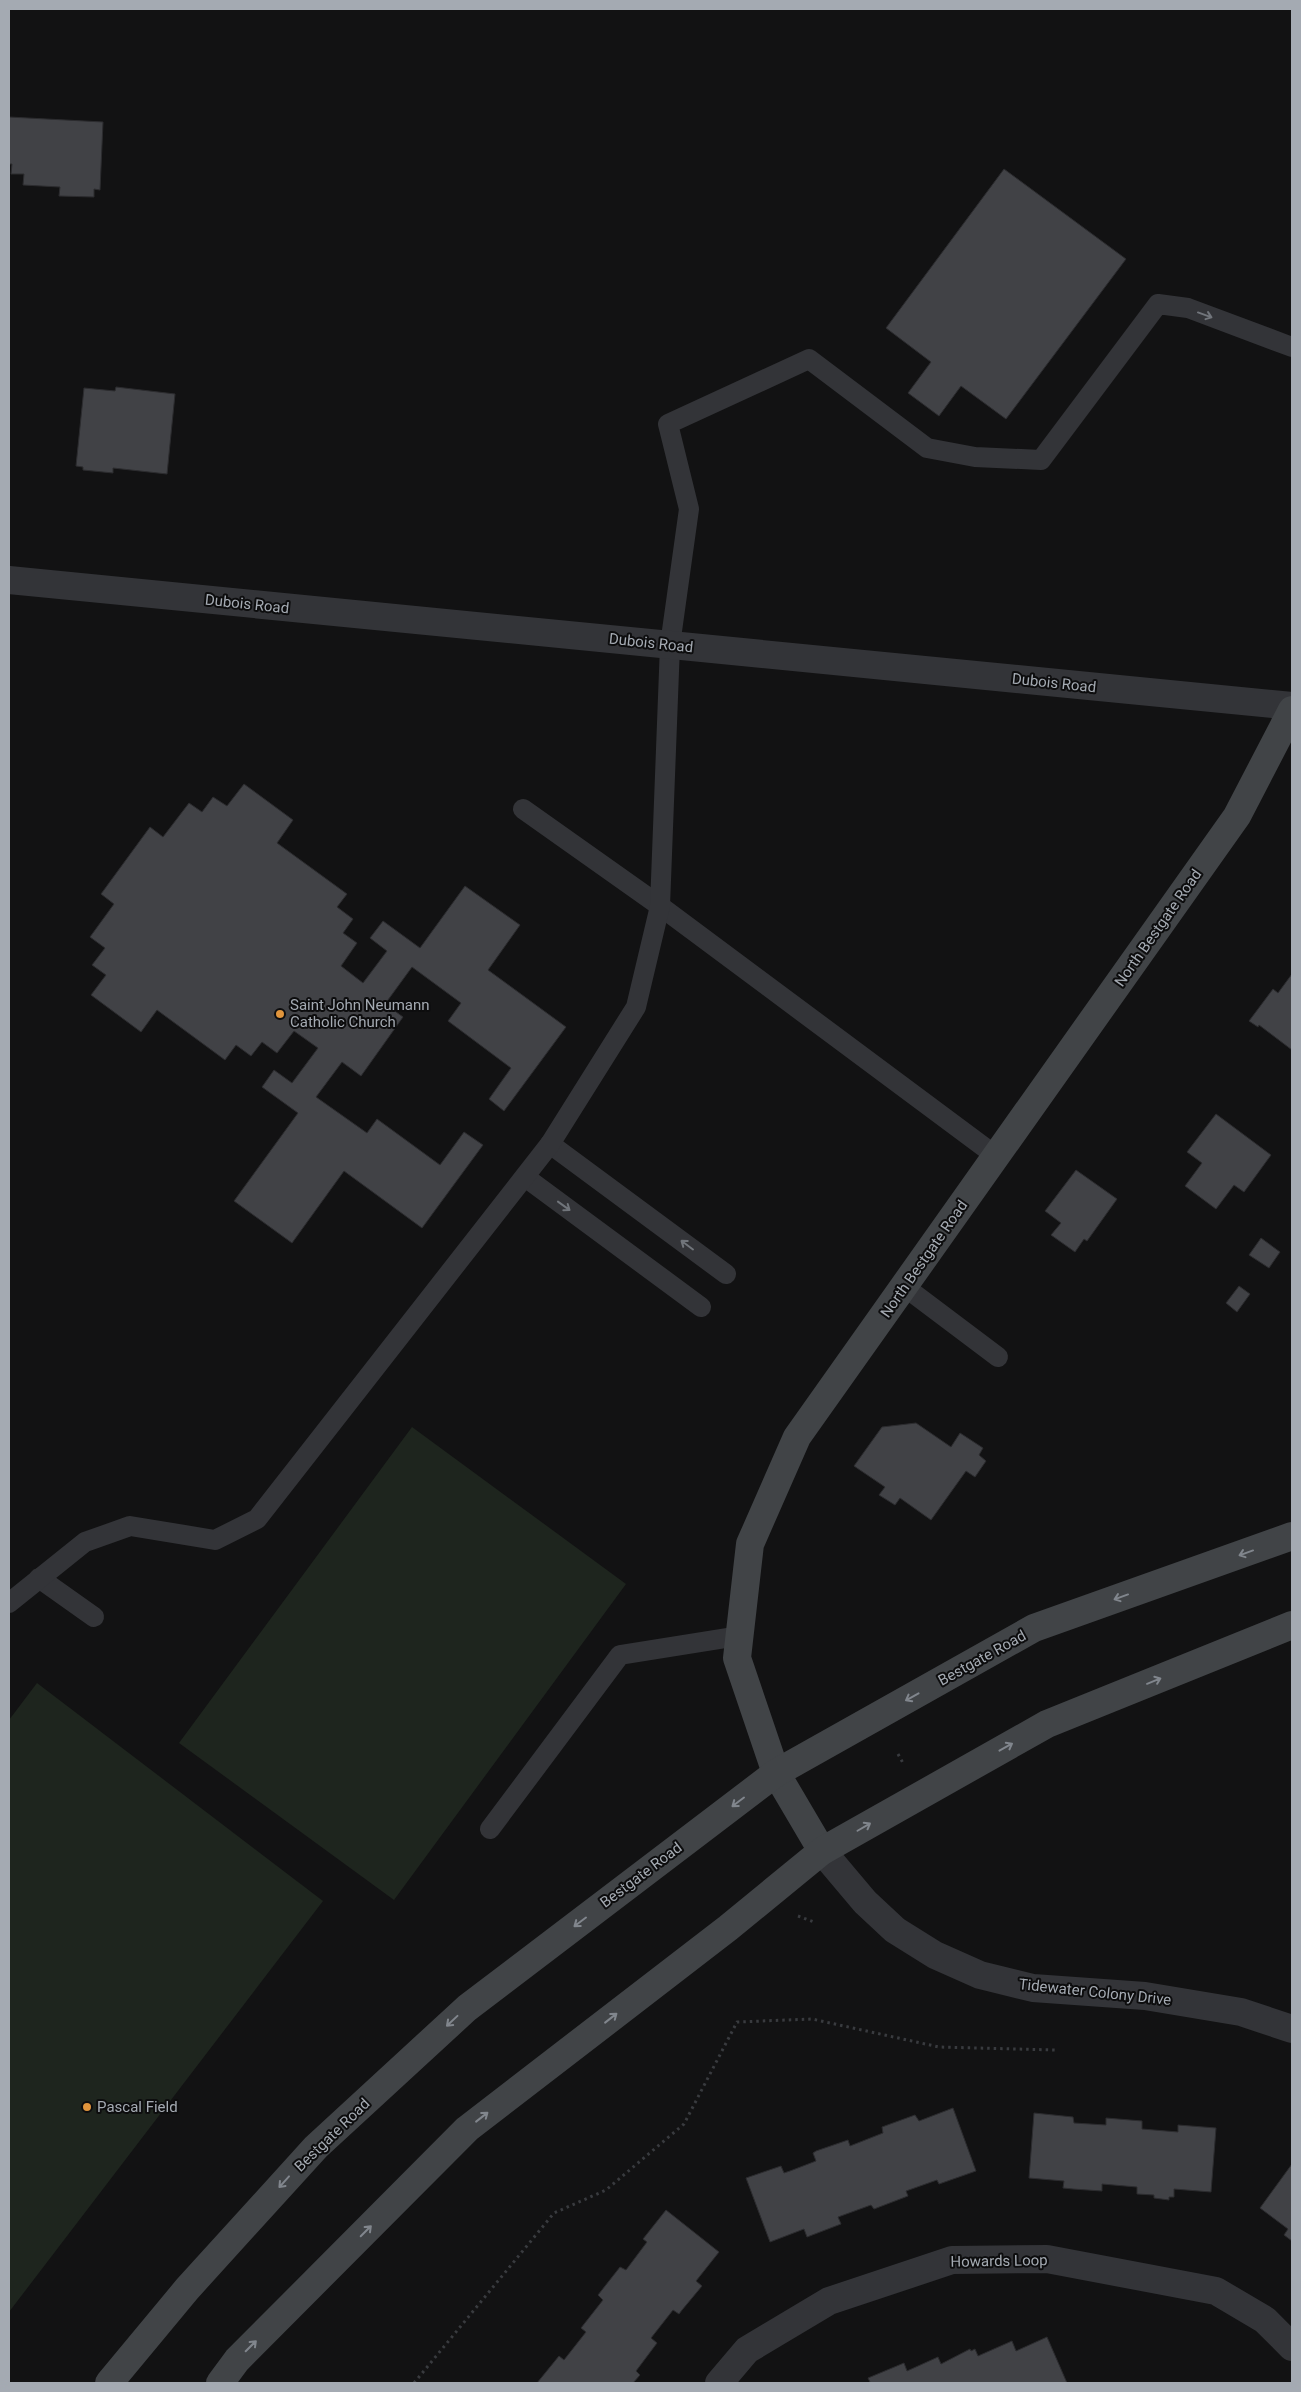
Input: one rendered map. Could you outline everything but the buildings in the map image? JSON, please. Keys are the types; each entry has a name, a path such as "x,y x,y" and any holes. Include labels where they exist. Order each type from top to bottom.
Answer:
{"main road":[{"name":"North Bestgate Road","path":"822,1851 776,1773 737,1658 750,1544 797,1437 1238,816 1292,708"},
{"name":"Bestgate Road","path":"109,2383 187,2289 316,2147 459,2014 776,1773 1034,1628 1292,1536"},
{"path":"220,2383 237,2360 467,2129 728,1928 822,1851 1047,1724 1292,1625"}],"street":[{"name":"Dubois Road","path":"9,580 1292,708"},
{"name":"Tidewater Colony Drive","path":"822,1851 865,1902 895,1930 935,1955 980,1975 1033,1988 1145,1996 1241,2012 1292,2029"},
{"name":"Howards Loop","path":"719,2383 747,2350 829,2301 952,2260 1047,2258 1216,2291 1265,2320 1292,2347"}],"lane":[{"path":"9,1603 86,1542 130,1526 215,1540 258,1519 296,1467 525,1178 550,1144 636,1007 660,906 670,645 689,510 668,424 809,359 927,448 974,457 1041,460 1158,304 1188,308 1292,347"},
{"path":"524,809 660,906 996,1156"},
{"path":"550,1144 726,1274"},
{"path":"525,1178 702,1307"},
{"path":"904,1287 998,1357"},
{"path":"39,1578 94,1617"},
{"path":"490,1828 620,1655 739,1636"}],"path":[{"path":"898,1754 903,1763"},
{"path":"794,1914 814,1922"},
{"path":"414,2383 554,2213 606,2190 684,2124 737,2022 812,2019 939,2047 1055,2050"}],"shaded area":[{"path":"412,1427 626,1584 394,1900 179,1743"},
{"name":"Pascal Field","path":"37,1683 323,1901 9,2312 9,1720"}],"place":[{"name":"Saint John Neumann Catholic Church","path":"280,1014"},
{"name":"Pascal Field","path":"87,2107"}]}
